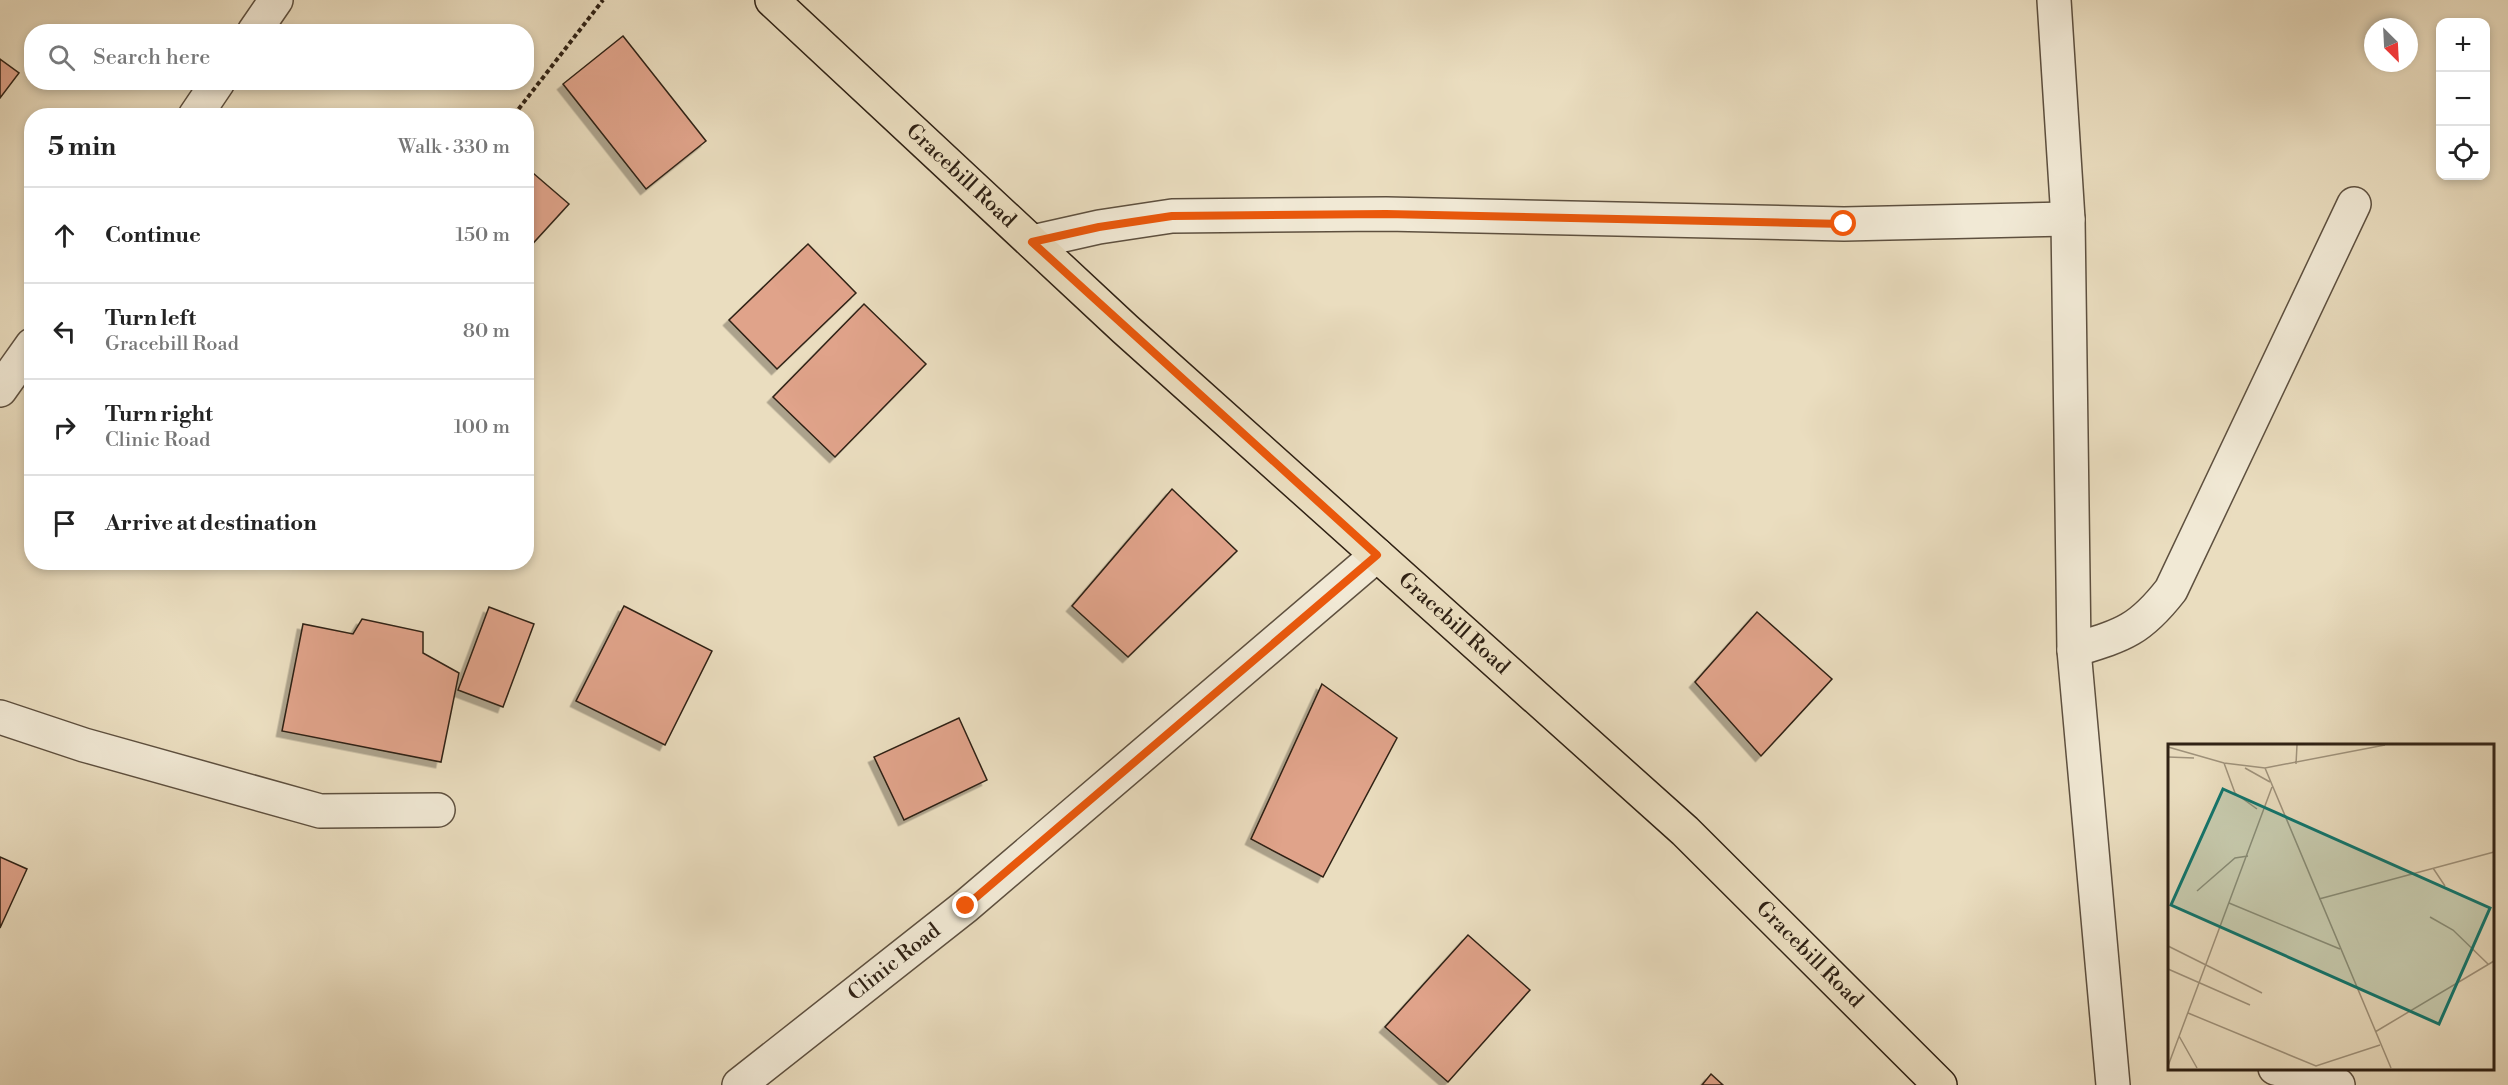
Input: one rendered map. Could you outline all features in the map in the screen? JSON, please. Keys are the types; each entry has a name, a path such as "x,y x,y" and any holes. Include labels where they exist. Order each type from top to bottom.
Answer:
{"main road":[{"name":"Gracebill Road","path":"772,0 1032,242 1686,831 1940,1085"}],"street":[{"path":"260,24 276,0"},
{"path":"2054,0 2068,219 2074,650 2113,1085"},
{"path":"200,108 213,90"},
{"path":"2074,650 2122,635 2151,615 2171,590 2354,204"},
{"path":"1032,242 1099,227 1172,216 1386,214 1844,224 2068,219"},
{"path":"0,390 24,356"},
{"name":"Clinic Road","path":"739,1085 966,906 1377,555"},
{"path":"0,717 84,745 320,811 438,810"},
{"path":"2282,1070 2338,1085"}],"path":[{"path":"534,89 603,0"},
{"path":"519,108 533,90"}],"building":[{"path":"623,36 706,141 646,189 563,84"},
{"path":"0,59 19,73 0,98"},
{"path":"534,174 569,204 534,242"},
{"path":"808,244 856,293 777,369 729,320"},
{"path":"864,304 926,364 835,457 773,397"},
{"path":"1172,489 1237,551 1128,657 1072,606"},
{"path":"624,606 712,651 665,745 576,701"},
{"path":"489,607 534,624 503,707 458,690"},
{"path":"1757,612 1832,679 1761,756 1695,682"},
{"path":"362,619 423,632 423,653 459,673 441,762 282,731 303,624 353,634"},
{"path":"1322,684 1397,738 1323,877 1251,839"},
{"path":"959,718 987,780 904,820 874,757"},
{"path":"0,857 27,869 0,928"},
{"path":"1468,935 1530,990 1448,1082 1385,1027"},
{"path":"1711,1074 1723,1085 1702,1085"}],"route":[{"path":"966,906 1377,555 1125,329 1032,242 1099,227 1172,216 1386,214 1844,224"}]}
